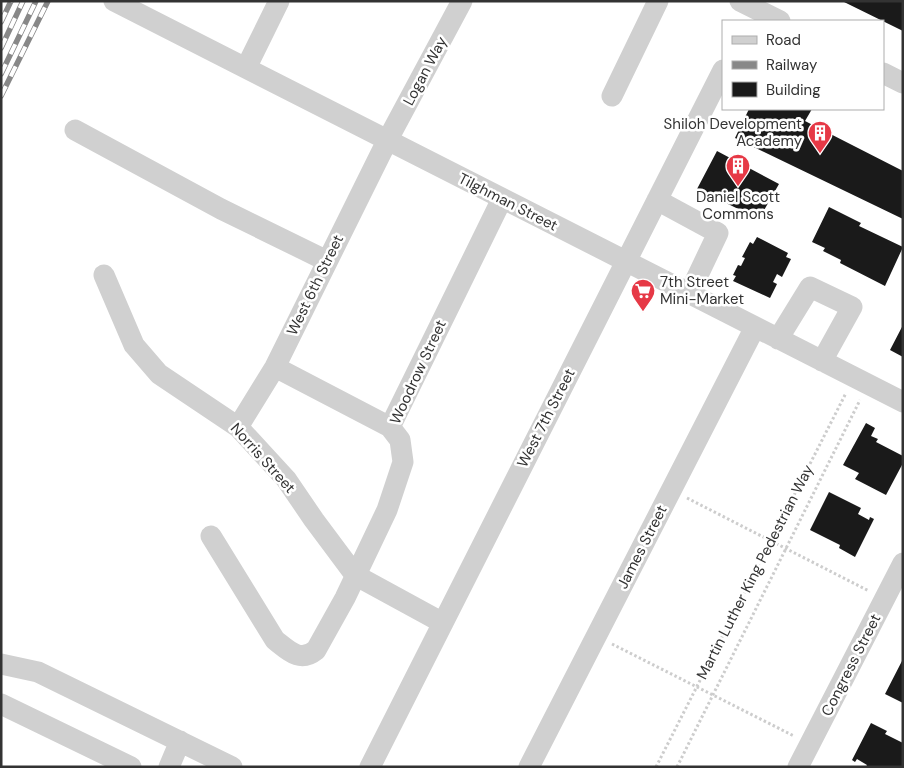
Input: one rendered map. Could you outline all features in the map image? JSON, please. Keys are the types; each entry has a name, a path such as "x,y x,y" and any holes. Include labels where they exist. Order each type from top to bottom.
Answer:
{"street":[{"name":"Tilghman Street","path":"114,1 903,402"},
{"path":"246,68 279,1"},
{"name":"Logan Way","path":"388,140 462,1"},
{"path":"612,96 658,1"},
{"path":"750,8 778,20"},
{"name":"West 7th Street","path":"370,767 722,72"},
{"path":"884,74 903,83"},
{"path":"75,130 220,209 327,261"},
{"name":"West 6th Street","path":"238,427 275,367 388,140"},
{"name":"Woodrow Street","path":"211,536 275,640 290,652 301,657 309,655 316,650 345,598 387,510 403,462 400,440 390,427 502,199"},
{"path":"657,200 718,233 689,294"},
{"name":"Norris Street","path":"104,275 134,344 159,374 238,427 286,479 355,575 443,623"},
{"path":"778,338 810,286 852,308 822,361"},
{"name":"James Street","path":"529,767 755,328"},
{"path":"275,367 390,427"},
{"name":"Congress Street","path":"798,767 903,563"},
{"path":"1,664 38,672 232,767"},
{"path":"1,704 131,767"},
{"path":"169,767 180,741"}],"path":[{"name":"Martin Luther King Pedestrian Way","path":"656,767 771,540 861,381"},
{"name":"Martin Luther King Pedestrian Way","path":"677,767 786,548 861,381"},
{"path":"671,490 885,599"},
{"path":"596,636 810,744"}],"building":[{"path":"842,1 903,1 903,31"},
{"name":"Shiloh Development Academy","path":"749,110 811,110 805,121 903,171 903,219 735,138"},
{"name":"Daniel Scott Commons","path":"717,151 779,184 759,219 697,189"},
{"path":"829,207 861,223 859,226 903,247 885,286 840,263 841,260 823,251 825,248 812,242"},
{"path":"757,237 788,253 786,257 791,259 782,277 777,274 773,282 777,284 770,298 733,281 736,276 733,275 738,265 741,266 745,258 742,257 750,242 753,244"},
{"path":"903,325 903,357 890,350"},
{"path":"866,423 875,428 871,436 878,439 876,442 903,456 903,463 886,495 855,479 859,473 843,465"},
{"path":"829,492 861,508 858,514 869,520 870,517 874,519 855,557 839,548 840,545 810,530"},
{"path":"903,659 903,703 885,694"},
{"path":"871,723 887,731 885,734 903,743 903,767 866,767 867,765 857,759 855,762 852,760"}],"railway":[{"path":"1,22 11,1"},
{"path":"1,48 23,1"},
{"path":"1,74 36,1"},
{"path":"1,96 48,1"}],"place":[{"name":"Shiloh Development Academy","path":"820,154"},
{"name":"Daniel Scott Commons","path":"738,187"},
{"name":"7th Street Mini-Market","path":"643,312"}]}
